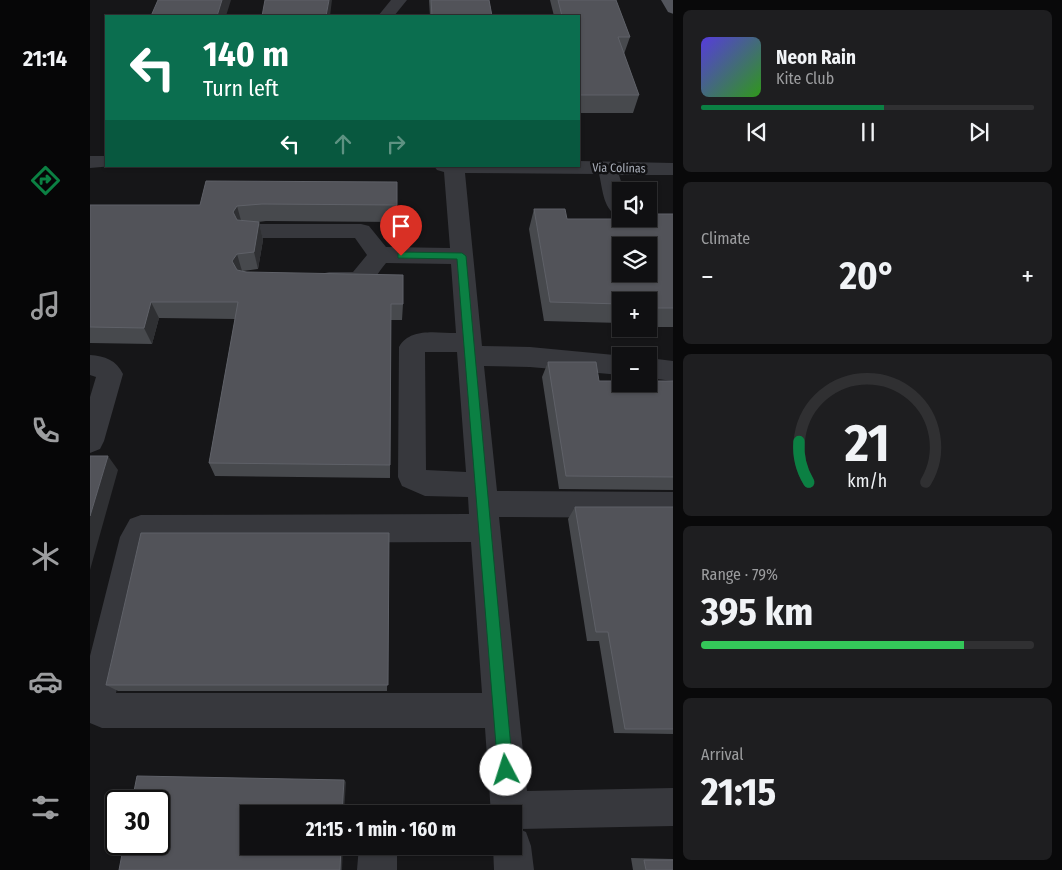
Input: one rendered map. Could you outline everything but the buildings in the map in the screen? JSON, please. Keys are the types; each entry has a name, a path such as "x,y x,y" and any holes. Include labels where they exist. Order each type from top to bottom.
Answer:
{"main road":[{"path":"669,0 673,9"}],"street":[{"path":"387,15 399,0"},
{"path":"90,162 105,162"},
{"path":"454,167 509,805"},
{"name":"Via Colinas","path":"530,167 673,169"},
{"path":"607,168 612,186"},
{"path":"250,231 361,231 380,256"},
{"path":"310,280 359,280 380,256 462,256"},
{"path":"483,506 425,484 412,477 412,347 421,342 530,357 612,364"},
{"path":"90,366 100,366 110,374 91,437"},
{"path":"657,369 673,371"},
{"path":"501,711 102,710 96,702 135,537 141,529 483,506 673,505"},
{"path":"522,822 673,807"},
{"path":"377,870 378,855"},
{"path":"513,855 514,870"}],"route":[{"path":"401,256 462,256 506,770"}]}
